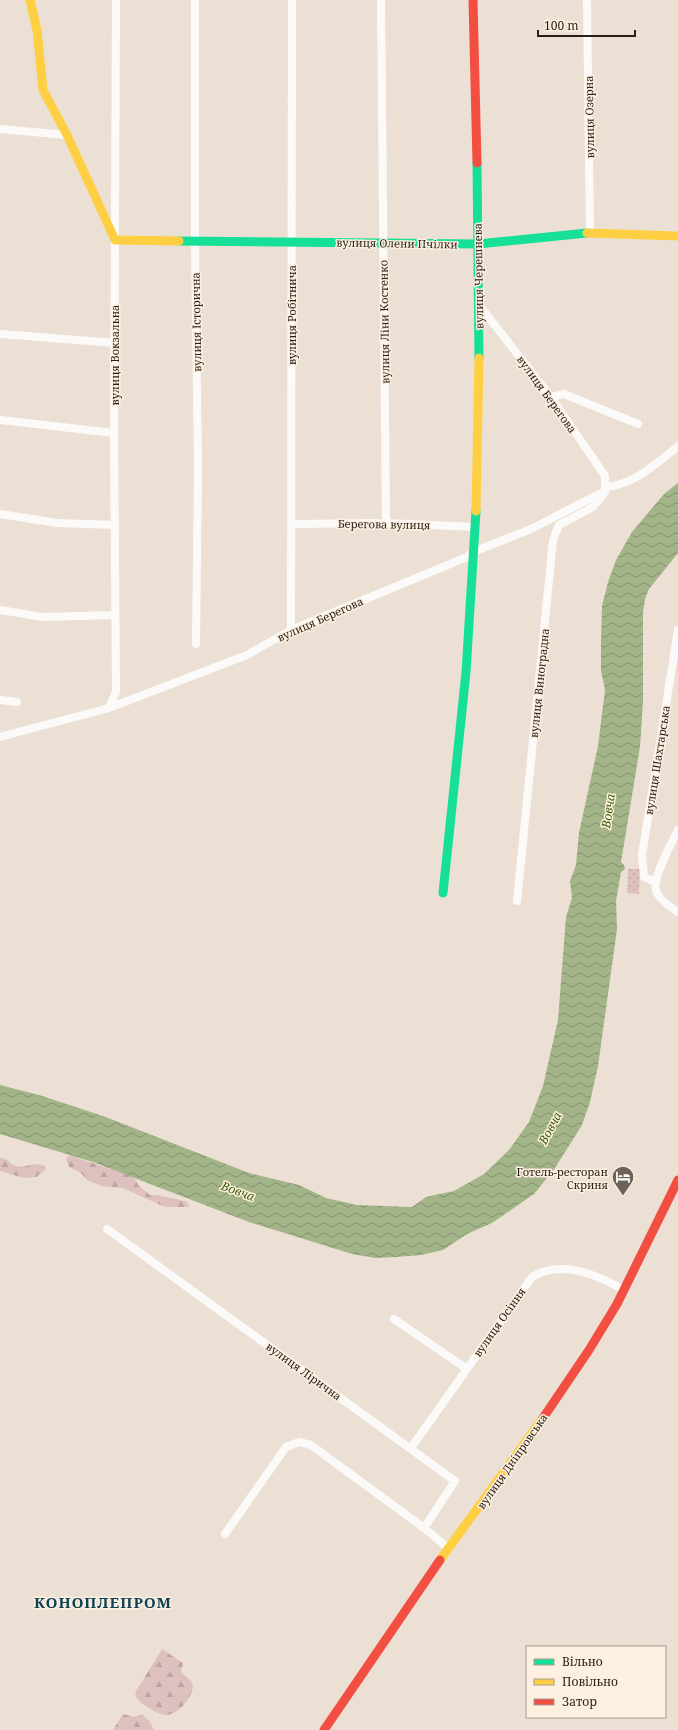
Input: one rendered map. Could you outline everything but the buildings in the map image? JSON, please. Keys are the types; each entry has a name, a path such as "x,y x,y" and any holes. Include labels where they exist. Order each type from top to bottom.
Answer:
{"main road":[{"path":"30,0 37,30 43,90 67,135 115,240"},
{"name":"вулиця Черешнева","path":"473,0 479,305 479,397 473,552"},
{"name":"вулиця Олени Пчілки","path":"115,240 478,244 590,233 678,236"},
{"path":"443,893 453,816 467,662 473,552"},
{"name":"вулиця Дніпровська","path":"324,1730 449,1549 533,1432 593,1343 624,1290 678,1180"}],"street":[{"name":"вулиця Вокзальна","path":"109,708 116,692 114,615 114,433 116,0"},
{"name":"вулиця Історична","path":"195,0 195,241 198,470 196,644"},
{"name":"вулиця Робітнича","path":"291,630 292,0"},
{"name":"вулиця Ліни Костенко","path":"382,0 386,523"},
{"name":"вулиця Озерна","path":"587,0 590,233"},
{"path":"0,129 67,135"},
{"name":"вулиця Берегова","path":"479,305 551,398 605,476 606,489"},
{"path":"0,334 115,343"},
{"path":"551,398 564,394 638,424"},
{"path":"0,420 114,433"},
{"name":"вулиця Берегова","path":"0,737 109,708 247,655 291,630 467,557 473,552 531,529 606,489 644,474 678,446"},
{"name":"вулиця Виноградна","path":"517,901 553,540 559,525 593,506 606,489"},
{"path":"0,514 57,523 115,525"},
{"name":"Берегова вулиця","path":"292,524 386,523 475,527"},
{"path":"0,610 43,617 114,615"},
{"name":"вулиця Шахтарська","path":"656,886 644,877 642,855 678,630"},
{"path":"0,700 17,702"},
{"path":"678,830 656,886 666,903 678,912"},
{"name":"вулиця Лірична","path":"108,1229 455,1481 424,1528"},
{"name":"вулиця Осіння","path":"411,1448 523,1287 532,1277 540,1272 553,1269 587,1272 624,1290"},
{"path":"394,1320 466,1369"},
{"path":"225,1534 286,1447 299,1442 311,1445 424,1528 449,1549"}],"green space":[{"path":"628,869 640,869 639,894 627,893"},
{"path":"69,1155 134,1177 139,1186 150,1195 185,1201 189,1204 188,1207 165,1207 123,1188 102,1186 87,1180 81,1173 69,1167 66,1159"},
{"path":"0,1158 20,1167 37,1164 45,1166 46,1169 36,1177 24,1178 0,1171"},
{"path":"162,1649 183,1663 181,1672 191,1681 193,1686 190,1697 182,1707 172,1714 167,1715 145,1706 141,1703 135,1693"},
{"path":"123,1714 134,1717 142,1714 150,1722 154,1730 113,1730"}],"water":[{"name":"Вовча","path":"678,483 678,553 649,589 645,599 643,613 643,701 640,747 621,862 625,869 621,872 616,901 617,929 598,1066 590,1102 582,1125 555,1168 534,1194 492,1223 467,1234 443,1250 421,1255 376,1258 352,1254 249,1222 93,1162 0,1134 0,1085 39,1095 103,1116 249,1173 299,1185 326,1198 357,1205 412,1207 426,1197 454,1191 484,1174 509,1150 529,1122 543,1086 558,1020 566,917 572,898 570,881 576,865 579,833 598,746 605,690 601,670 602,606 608,582 616,560 632,532 664,494"}],"traffic: fast":[{"path":"477,163 479,358"},
{"path":"179,241 478,244 587,233"},
{"path":"443,893 466,672 476,511"}],"traffic: slow":[{"path":"30,0 37,30 43,90 67,135 115,240 179,241"},
{"path":"587,233 678,236"},
{"path":"476,511 479,358"},
{"path":"440,1560 543,1418"}],"traffic: jam":[{"path":"473,0 477,163"},
{"path":"543,1418 589,1350 617,1304 678,1180"},
{"path":"324,1730 440,1560"}],"place":[{"name":"Готель-ресторан Скриня","path":"623,1196"}],"district":[{"name":"КОНОПЛЕПРОМ","path":"103,1602"}]}
